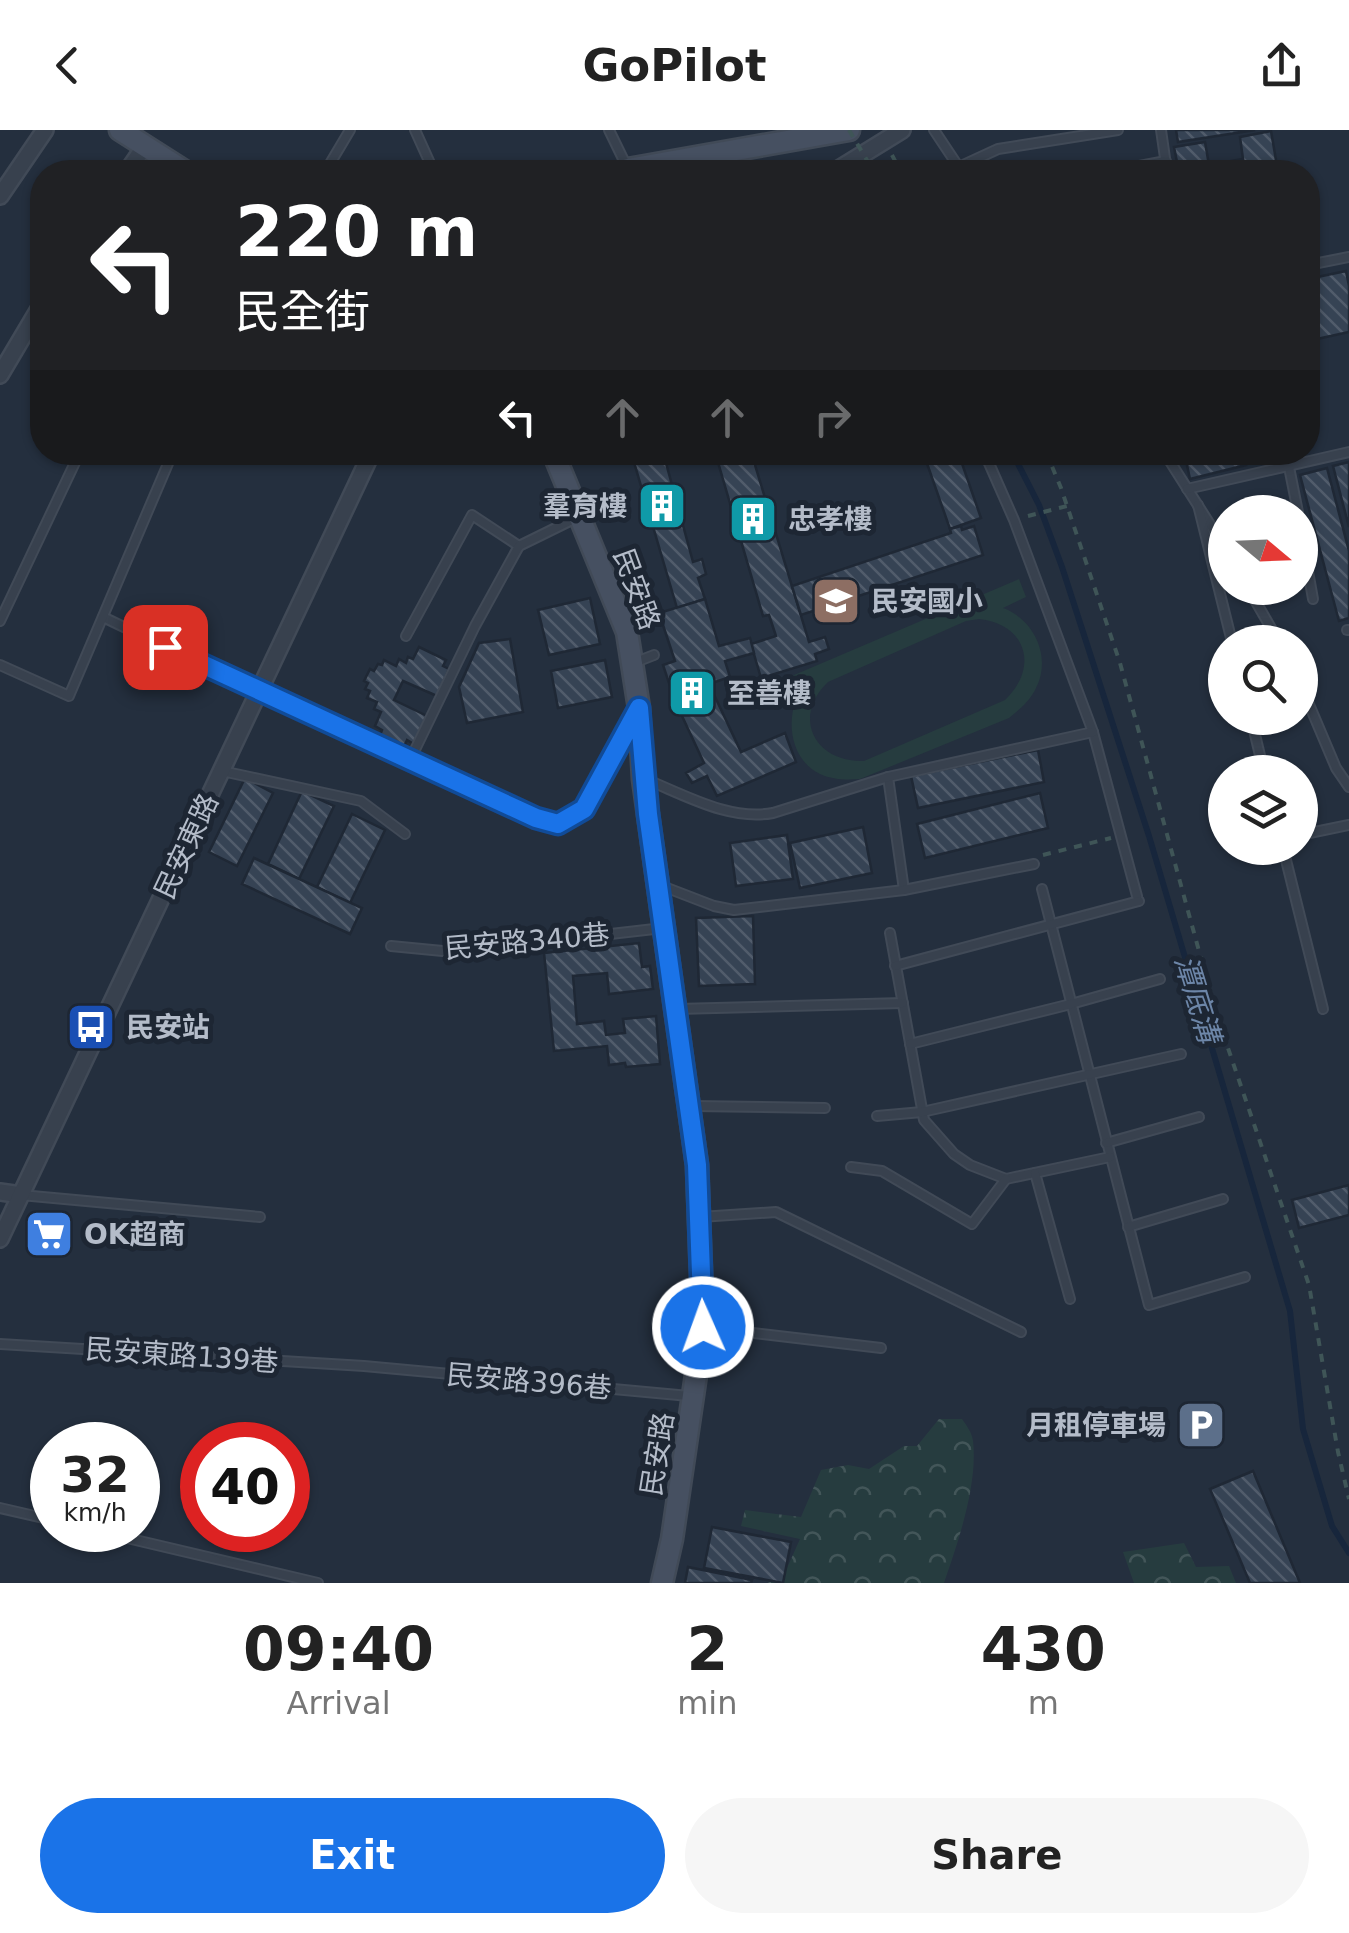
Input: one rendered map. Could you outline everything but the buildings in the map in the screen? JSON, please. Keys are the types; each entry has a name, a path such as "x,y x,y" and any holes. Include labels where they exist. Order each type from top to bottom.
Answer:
{"street":[{"path":"0,196 45,130"},
{"path":"120,130 167,160"},
{"path":"684,160 849,130"},
{"path":"863,160 902,130"},
{"path":"135,160 144,146"},
{"path":"0,375 30,324"},
{"name":"民安東路","path":"0,1239 366,465"},
{"name":"民安路","path":"559,465 627,632 697,1165 703,1327 662,1583"},
{"path":"259,692 536,818 558,824 584,809 639,708"},
{"path":"0,1192 21,1195"}],"lane":[{"path":"332,160 350,130"},
{"path":"415,130 429,160"},
{"path":"609,130 620,160"},
{"path":"934,130 954,160"},
{"path":"978,160 998,149 1118,130"},
{"path":"1162,130 1166,160"},
{"path":"1320,263 1349,257"},
{"path":"1320,459 1349,452"},
{"path":"0,621 74,465"},
{"path":"0,665 69,696 167,465"},
{"path":"896,966 1138,898 1093,732 990,465"},
{"path":"1172,465 1208,521"},
{"path":"1188,489 1294,465"},
{"path":"1290,466 1295,495"},
{"path":"1198,505 1228,625"},
{"path":"406,636 472,515 519,546"},
{"path":"410,760 519,546 580,516"},
{"path":"103,617 259,692"},
{"path":"632,663 654,656"},
{"path":"1318,726 1336,768 1349,787"},
{"path":"644,779 736,814 754,816 888,777 1093,732"},
{"path":"222,771 361,800 405,834"},
{"path":"888,777 904,890"},
{"path":"1318,831 1349,825"},
{"path":"658,884 734,910 904,890 1034,864"},
{"path":"1287,865 1323,1009"},
{"path":"1042,889 1148,1305 1245,1277"},
{"name":"民安路340巷","path":"391,946 454,952 664,928"},
{"path":"890,933 924,1120 954,1154 1006,1179 1110,1157"},
{"path":"910,1044 1160,980"},
{"path":"675,1009 902,1004"},
{"path":"877,1116 922,1112 1180,1054"},
{"path":"688,1106 826,1108"},
{"path":"1106,1143 1199,1117"},
{"path":"850,1167 882,1171 972,1224 1006,1179"},
{"path":"1035,1172 1070,1299"},
{"path":"21,1195 260,1217"},
{"path":"1128,1227 1222,1199"},
{"path":"700,1216 776,1212 1021,1332"},
{"path":"703,1327 881,1348"},
{"name":"民安東路139巷","path":"0,1344 364,1366"},
{"name":"民安路396巷","path":"364,1366 694,1396"},
{"path":"0,1508 30,1515"},
{"path":"160,1546 318,1583"}],"path":[{"path":"849,130 867,160"},
{"path":"1051,465 1120,663 1216,1013 1309,1285 1349,1499"},
{"path":"1021,518 1067,506"},
{"path":"1034,864 1036,856 1122,836"}],"green space":[{"path":"1019,579 1026,597 1003,608 1031,630 1041,652 1036,688 1009,718 860,779 830,777 810,768 794,740 792,718 797,697 774,705 766,687","holes":["966,621 995,623 1008,629 1023,649 1022,675 1005,700 864,761 847,760 821,746 810,723 811,709 828,682"]},
{"path":"939,1419 962,1419 972,1438 974,1458 966,1513 944,1583 767,1583 783,1577 800,1539 741,1526 745,1510 801,1517 821,1470 848,1465 869,1469 904,1446 917,1446"},
{"path":"1184,1543 1196,1567 1229,1566 1236,1583 1134,1583 1123,1552"}],"waterway":[{"name":"潭底溝","path":"1019,465 1039,505 1062,567 1149,836 1290,1311 1303,1429 1332,1526 1349,1553"}],"place":[{"name":"羣育樓","path":"662,506"},
{"name":"忠孝樓","path":"753,519"},
{"name":"民安國小","path":"836,601"},
{"name":"至善樓","path":"692,693"},
{"name":"民安站","path":"91,1027"},
{"name":"OK超商","path":"49,1234"},
{"name":"月租停車場","path":"1201,1425"}],"route":[{"path":"165,647 536,818 558,824 584,809 639,708 648,814 697,1165 703,1327"}]}
